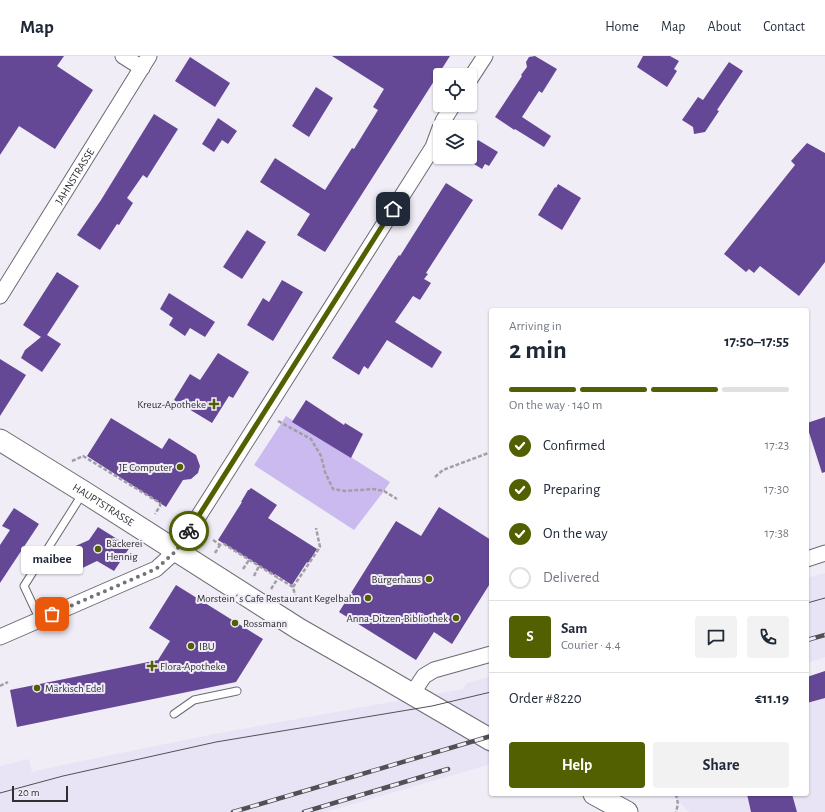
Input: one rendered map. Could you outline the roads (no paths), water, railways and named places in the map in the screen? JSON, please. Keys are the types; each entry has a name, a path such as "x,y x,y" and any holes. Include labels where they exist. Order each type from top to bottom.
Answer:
{"main road":[{"name":"HAUPTSTRASSE","path":"0,440 299,629 489,739"}],"street":[{"path":"123,56 146,62"},
{"path":"477,68 485,56"},
{"name":"JAHNSTRASSE","path":"0,296 146,62"},
{"path":"0,637 156,569 176,551 433,144"},
{"path":"809,558 825,553"},
{"path":"412,694 424,676 434,670 489,655"}],"lane":[{"path":"40,620 24,586 84,492"},
{"path":"174,714 194,700 237,691"}],"tram line":[{"path":"809,602 825,598"},
{"path":"0,793 63,776 216,742 432,706 489,692"}],"railway":[{"path":"809,639 825,635"},
{"path":"233,812 489,737"},
{"path":"304,812 448,769"}],"place":[{"name":"Kreuz-Apotheke","path":"214,404"},
{"name":"JE Computer","path":"180,467"},
{"name":"Bäckerei Hennig","path":"98,549"},
{"name":"Bürgerhaus","path":"429,579"},
{"name":"Morstein´s Cafe Restaurant Kegelbahn","path":"368,598"},
{"name":"maibee","path":"52,614"},
{"name":"Anna-Ditzen-Bibliothek","path":"456,618"},
{"name":"Rossmann","path":"235,623"},
{"name":"IBU","path":"191,646"},
{"name":"Flora-Apotheke","path":"152,666"},
{"name":"Märkisch Edel","path":"37,688"}]}
